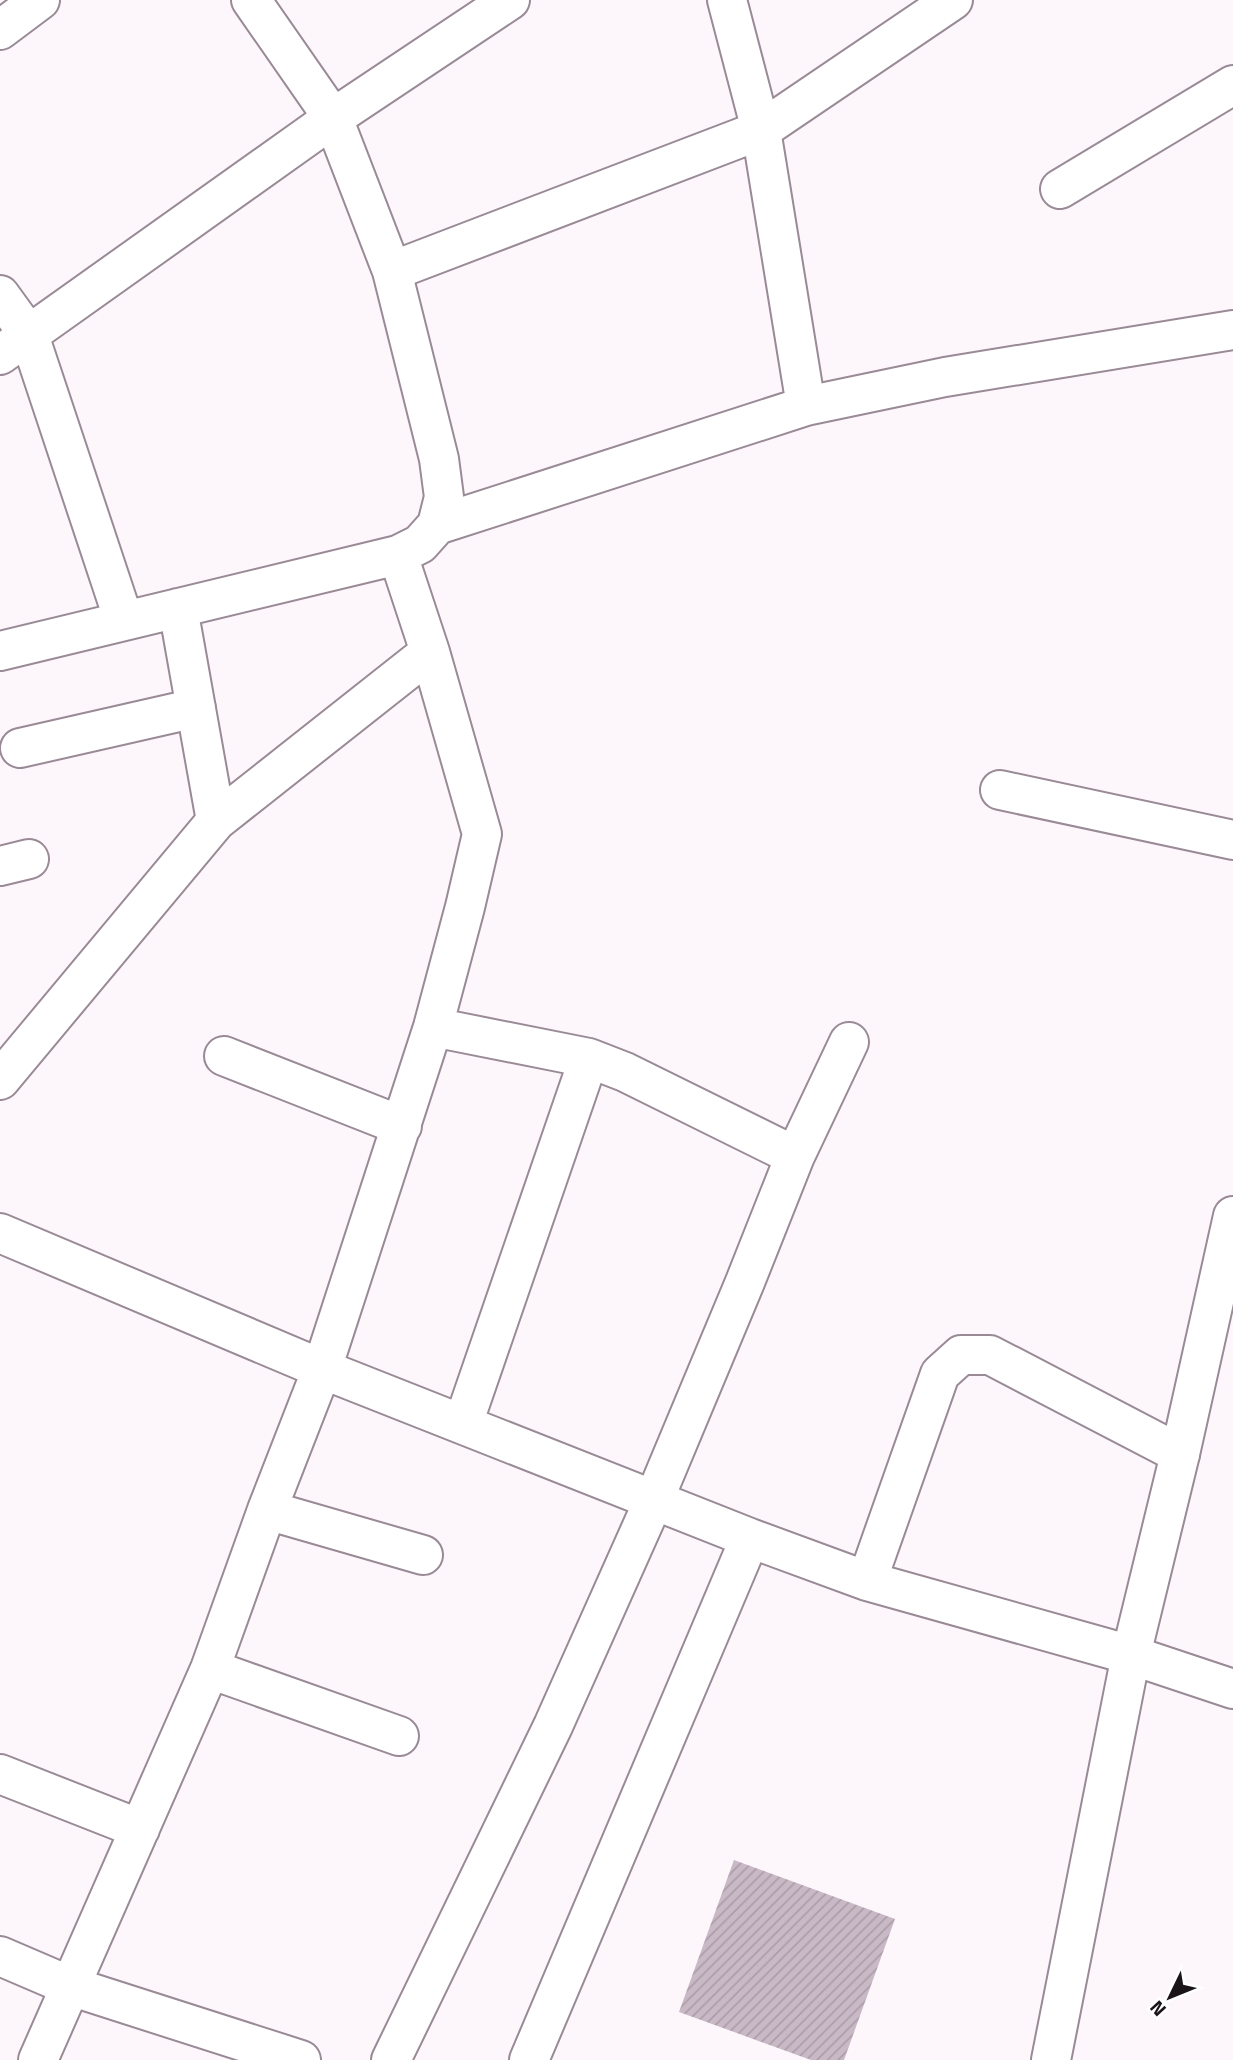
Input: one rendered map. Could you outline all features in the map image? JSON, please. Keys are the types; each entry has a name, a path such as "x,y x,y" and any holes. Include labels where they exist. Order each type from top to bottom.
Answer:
{"street":[{"path":"0,30 40,0"},
{"path":"251,0 333,118 392,271 439,459 444,497 437,526"},
{"path":"15,345 333,118 510,0"},
{"path":"727,0 761,130 806,406"},
{"path":"392,271 761,130 953,0"},
{"path":"1060,189 1233,85"},
{"path":"0,295 15,345 124,621"},
{"path":"0,651 398,555 420,544 437,526 806,406 945,377 1233,330"},
{"path":"38,2060 210,1669 267,1510 323,1369 433,1027 482,834 430,652 398,555"},
{"path":"178,608 216,821"},
{"path":"0,1080 216,821 430,652"},
{"path":"20,748 196,708"},
{"path":"1000,790 1233,840"},
{"path":"433,1027 589,1058 625,1072 795,1156"},
{"path":"391,2060 553,1726 653,1502 795,1156 849,1042"},
{"path":"224,1056 402,1126"},
{"path":"463,1424 589,1058"},
{"path":"1051,2060 1131,1655 1180,1454 1226,1283 1233,1216"},
{"path":"0,1233 323,1369 653,1502 750,1538 867,1581 1131,1655 1233,1689"},
{"path":"867,1581 940,1374 961,1355 990,1355 1180,1454"},
{"path":"267,1510 424,1555"},
{"path":"528,2060 750,1538"},
{"path":"210,1669 399,1736"},
{"path":"0,1774 140,1829"},
{"path":"0,1956 70,1986 301,2060"}],"building":[{"path":"734,1860 895,1919 844,2060 811,2060 679,2012"}]}
